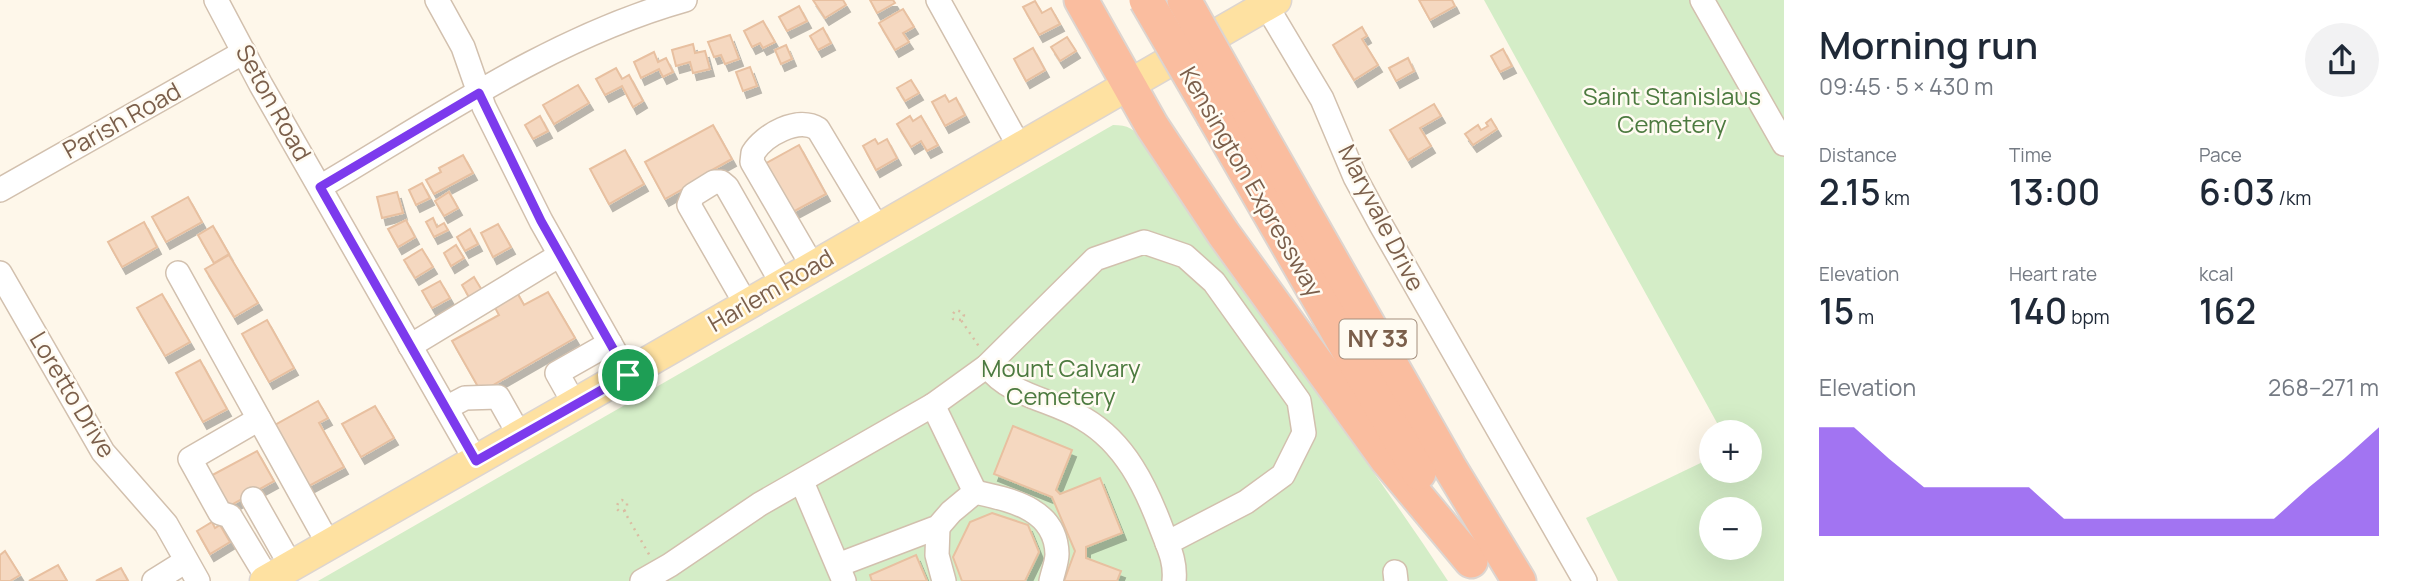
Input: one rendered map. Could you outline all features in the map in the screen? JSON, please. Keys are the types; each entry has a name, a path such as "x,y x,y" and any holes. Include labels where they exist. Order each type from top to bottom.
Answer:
{"highway":[{"path":"1081,0 1152,126 1223,233 1387,460 1477,571"},
{"name":"Kensington Expressway","path":"1146,0 1226,106 1519,581"},
{"name":"Kensington Expressway","path":"1184,0 1226,106 1477,571"}],"main road":[{"name":"Harlem Road","path":"275,575 628,375 1268,2"}],"street":[{"name":"Seton Road","path":"216,0 476,461"},
{"path":"437,0 463,47 479,93 541,221 628,375"},
{"path":"320,187 534,60 645,11 685,0"},
{"path":"938,0 1019,146"},
{"path":"1702,0 1780,129"},
{"name":"Maryvale Drive","path":"1268,2 1322,99 1366,199 1585,581"},
{"name":"Parish Road","path":"0,190 244,52"},
{"path":"813,267 752,162 752,153 766,138 800,124 818,129 878,229"},
{"path":"747,306 689,205 693,195 714,182 721,182 727,187 783,285"},
{"path":"650,576 760,504 933,405 988,364 1095,259 1144,242 1185,256 1214,282 1299,401 1304,433 1283,475 1246,502 1167,544"},
{"path":"410,346 560,255"},
{"name":"Loretto Drive","path":"0,273 103,452 166,524 198,581"},
{"path":"178,273 329,545"},
{"path":"575,405 557,373 610,343"},
{"path":"988,364 996,378 1008,387 1083,418 1104,433 1122,452 1148,492 1176,566 1174,581"},
{"path":"446,408 464,398 498,397 520,436"},
{"path":"933,405 975,492"},
{"path":"260,419 190,459 220,513 230,516 275,575"},
{"path":"802,482 841,573 938,527 975,492"},
{"path":"975,492 1027,505 1048,526 1058,555 1051,581"},
{"path":"253,499 275,575"},
{"path":"938,527 937,555 944,581"},
{"path":"154,581 187,561"}],"path":[{"path":"961,320 988,364"},
{"path":"624,511 650,576"}],"green space":[{"name":"Saint Stanislaus Cemetery","path":"1484,0 1784,0 1784,581 1618,581 1586,518 1699,464 1699,483 1762,483 1762,420 1715,420"},
{"name":"Mount Calvary Cemetery","path":"1113,125 1130,128 1144,140 1217,252 1448,581 318,581"}],"building":[{"path":"813,0 843,0 846,5 825,18"},
{"path":"870,0 893,0 895,3 877,13"},
{"path":"1419,0 1452,0 1455,6 1430,20"},
{"path":"1035,1 1042,13 1051,8 1060,24 1039,35 1023,7"},
{"path":"799,6 807,21 787,31 779,17"},
{"path":"903,9 914,27 903,33 909,42 895,50 879,23"},
{"path":"763,21 775,42 763,48 760,43 752,47 744,31"},
{"path":"1362,27 1367,36 1362,39 1378,65 1354,80 1333,45"},
{"path":"823,28 831,43 818,50 810,36"},
{"path":"730,35 739,59 725,64 721,55 714,57 708,42"},
{"path":"1067,37 1076,51 1060,61 1051,47"},
{"path":"693,44 695,53 705,51 710,69 693,73 690,62 676,66 672,50"},
{"path":"786,45 792,59 781,64 775,50"},
{"path":"1033,48 1045,70 1026,81 1014,59"},
{"path":"1503,49 1512,66 1500,72 1491,56"},
{"path":"654,52 658,62 666,58 673,72 663,77 659,69 641,78 634,62"},
{"path":"1408,58 1414,71 1396,81 1389,68"},
{"path":"750,67 757,86 743,91 736,72"},
{"path":"616,68 622,79 629,75 643,101 633,107 622,86 605,95 596,79"},
{"path":"911,80 919,93 905,101 897,88"},
{"path":"578,85 589,103 554,124 543,105"},
{"path":"945,95 949,102 956,98 965,115 945,126 932,102"},
{"path":"1434,104 1441,116 1420,128 1431,146 1408,160 1390,130"},
{"path":"540,116 548,131 533,139 525,125"},
{"path":"910,116 913,121 921,116 938,145 927,151 921,141 911,147 897,124"},
{"path":"1491,119 1497,129 1473,145 1465,134 1478,125 1481,130 1488,126 1486,123"},
{"path":"713,125 732,159 665,199 645,162"},
{"path":"875,139 878,144 887,139 897,158 876,170 863,146"},
{"path":"799,145 826,194 791,213 763,165"},
{"path":"625,150 644,184 609,204 590,169"},
{"path":"463,155 473,173 434,194 426,180 441,172 439,168"},
{"path":"422,183 430,198 416,205 409,190"},
{"path":"397,192 403,213 382,218 377,197"},
{"path":"449,192 458,208 444,216 435,201"},
{"path":"188,197 202,222 166,242 152,217"},
{"path":"433,218 437,227 444,223 448,230 434,237 426,222"},
{"path":"406,220 415,237 398,247 388,229"},
{"path":"144,222 157,247 122,267 108,242"},
{"path":"498,224 511,247 493,257 481,233"},
{"path":"213,226 229,254 214,263 198,235"},
{"path":"470,229 478,244 465,251 457,237"},
{"path":"456,245 464,258 451,266 444,253"},
{"path":"422,249 433,267 415,278 404,260"},
{"path":"229,255 258,303 234,317 205,269"},
{"path":"474,277 483,292 470,299 462,285"},
{"path":"440,281 450,298 432,308 422,291"},
{"path":"515,289 524,305 548,292 575,338 481,392 452,341 499,315 492,302"},
{"path":"162,294 190,342 165,356 137,308"},
{"path":"267,320 294,368 269,382 242,334"},
{"path":"200,360 227,409 203,422 176,373"},
{"path":"318,401 328,418 319,423 344,467 309,486 275,425"},
{"path":"375,406 394,438 361,457 342,424"},
{"path":"1013,426 1072,450 1056,490 1060,494 1100,478 1122,533 1086,547 1086,558 1121,571 1117,581 1064,581 1075,551 1052,497 994,474"},
{"path":"257,451 274,481 222,510 205,479"},
{"path":"992,513 1028,525 1039,552 1025,581 962,581 953,557 970,522"},
{"path":"212,522 215,528 220,525 230,542 210,554 197,531"},
{"path":"5,551 20,575 10,581 0,581 0,555"},
{"path":"916,555 927,581 872,581 870,575"},
{"path":"58,565 67,581 29,581"},
{"path":"121,568 128,581 96,581"}],"route":[{"path":"479,93 541,221 628,375 476,461 320,187 479,93"}]}
